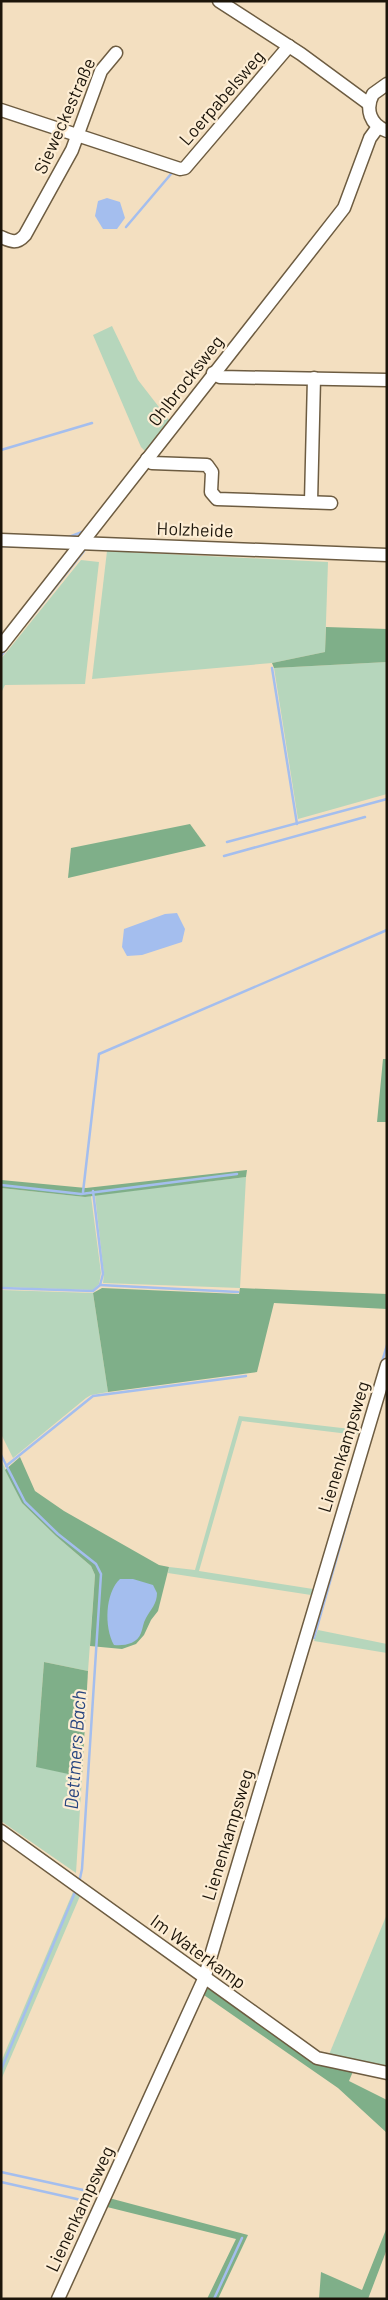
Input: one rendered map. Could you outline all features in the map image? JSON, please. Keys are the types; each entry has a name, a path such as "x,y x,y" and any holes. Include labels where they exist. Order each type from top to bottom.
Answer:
{"street":[{"path":"219,1 371,99"},
{"name":"Loerpabelsweg","path":"78,135 180,169 186,168 289,46"},
{"name":"Sieweckestraße","path":"7,240 20,241 25,235 78,135 101,72 116,52"},
{"path":"382,129 370,116 371,99 387,84"},
{"path":"1,110 78,135"},
{"name":"Ohlbrocksweg","path":"1,646 344,208 370,138 382,129"},
{"path":"213,373 220,377 387,380"},
{"path":"310,502 314,378"},
{"path":"147,459 152,462 207,465 212,472 211,492 217,499 331,503"},
{"name":"Holzheide","path":"1,540 387,555"},
{"name":"Lienenkampsweg","path":"58,2299 204,1979 387,1365"},
{"name":"Im Waterkamp","path":"1,1831 316,2058 387,2073"}],"green space":[{"path":"112,326 138,380 169,420 145,451 141,447 93,335"},
{"path":"107,551 328,562 325,652 272,663 92,679"},
{"path":"81,560 99,562 85,684 5,685 1,693 1,659"},
{"path":"326,627 387,629 387,662 274,668 272,663 325,652"},
{"path":"387,662 387,794 298,819 274,668"},
{"path":"190,824 206,846 68,878 71,848"},
{"path":"383,1059 387,1059 387,1122 377,1122"},
{"path":"247,1170 246,1177 85,1197 1,1188 1,1180 86,1188"},
{"path":"246,1177 240,1288 103,1283 104,1274 95,1195"},
{"path":"1,1188 85,1197 91,1196 101,1273 99,1284 93,1290 1,1287"},
{"path":"102,1288 239,1294 240,1288 387,1294 387,1309 274,1303 257,1372 108,1392 93,1293"},
{"path":"1,1290 93,1293 108,1392 91,1395 86,1398 13,1458 1,1434"},
{"path":"239,1416 359,1430 357,1435 242,1421 199,1571 313,1589 311,1595 168,1573 169,1567 195,1570"},
{"path":"20,1457 35,1491 64,1511 159,1565 169,1567 158,1611 151,1620 144,1635 136,1644 122,1649 90,1646 95,1575 91,1566 22,1503 5,1470"},
{"path":"1,1460 22,1503 91,1566 95,1575 88,1671 44,1662 36,1766 82,1777 76,1873 1,1821"},
{"path":"318,1630 387,1644 387,1653 314,1641"},
{"path":"44,1662 88,1671 82,1777 36,1767"},
{"path":"73,1892 80,1896 1,2080 1,2062"},
{"path":"387,1914 387,2069 328,2057"},
{"path":"206,1989 210,1989 315,2063 354,2069 349,2081 387,2100 387,2133 338,2088 201,1993"},
{"path":"109,2198 248,2235 218,2299 207,2299 236,2239 107,2207"},
{"path":"387,2227 387,2249 368,2299 319,2299 321,2272 362,2290"}],"water":[{"path":"107,198 120,202 125,218 117,229 103,229 95,216 98,201"},
{"path":"177,913 185,929 182,942 142,955 127,956 122,947 124,929 165,914"},
{"path":"120,1579 133,1579 153,1585 157,1597 145,1620 139,1637 126,1645 114,1645 109,1629 108,1610 111,1593"}],"waterway":[{"path":"126,227 171,174"},
{"path":"1,450 92,423"},
{"path":"69,537 82,532"},
{"path":"1,546 24,547"},
{"path":"30,619 84,551"},
{"path":"1,656 7,648"},
{"path":"272,668 297,824"},
{"path":"227,842 387,799"},
{"path":"224,856 365,817"},
{"path":"83,1192 99,1054 387,930"},
{"path":"1,1185 81,1194 237,1174"},
{"path":"1,1288 93,1291 100,1285 103,1274 93,1191"},
{"path":"100,1285 238,1292"},
{"path":"381,1365 387,1345"},
{"path":"6,1466 93,1396 246,1376"},
{"name":"Dettmers Bach","path":"1,1455 25,1502 58,1534 96,1564 101,1574 82,1869 79,1883"},
{"path":"314,1638 352,1504"},
{"name":"Dettmers Bach","path":"1,2070 76,1890"},
{"path":"1,2172 97,2193"},
{"path":"1,2182 90,2202"},
{"path":"214,2299 242,2238"}]}
